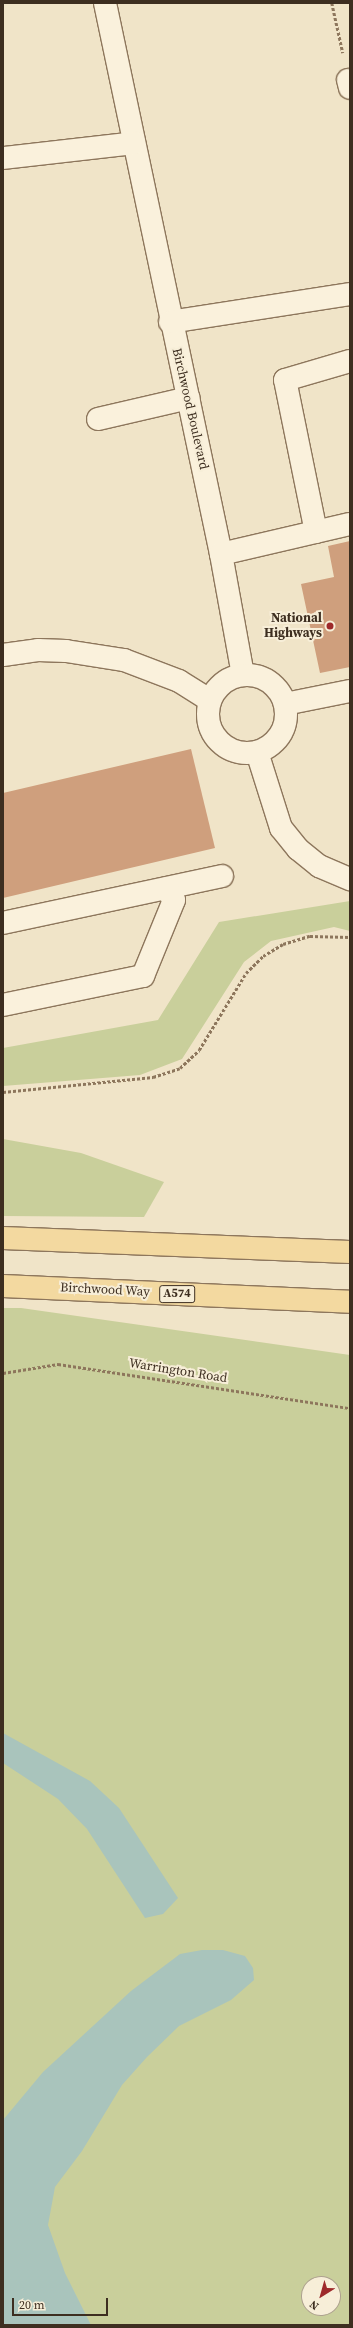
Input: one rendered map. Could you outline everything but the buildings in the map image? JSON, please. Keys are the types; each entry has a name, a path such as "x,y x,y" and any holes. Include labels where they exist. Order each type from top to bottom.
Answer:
{"main road":[{"path":"3,1238 350,1252"},
{"name":"Birchwood Way","path":"3,1286 350,1302"}],"street":[{"name":"Birchwood Boulevard","path":"105,3 170,322 189,398 221,554 243,675"},
{"path":"3,158 134,143"},
{"path":"170,322 350,294"},
{"path":"316,532 285,380 350,362"},
{"path":"98,419 189,398"},
{"path":"221,554 350,524"},
{"path":"3,655 38,650 66,651 124,660 179,681 210,700"},
{"path":"243,675 266,680 281,694 284,704 286,714 281,734 257,752 236,751 216,738 208,719 210,700 222,684 243,675"},
{"path":"284,704 350,690"},
{"path":"257,752 281,828 298,849 319,866 350,879"},
{"path":"3,923 222,876"},
{"path":"3,1005 144,976 174,900 166,888"}],"path":[{"path":"332,3 349,84"},
{"path":"3,1092 153,1077 180,1068 199,1050 246,973 263,956 283,944 310,936 350,938"},
{"name":"Warrington Road","path":"3,1373 58,1364 350,1408"}],"green space":[{"path":"350,901 350,931 334,927 271,941 244,962 182,1059 140,1075 3,1086 3,1048 158,1020 219,922"},
{"path":"3,1139 81,1153 164,1182 144,1217 3,1216"},
{"path":"3,1308 21,1308 350,1355 350,2325 3,2325"}],"water":[{"path":"3,1733 90,1781 119,1808 178,1898 163,1914 145,1918 87,1829 58,1799 3,1763"},
{"path":"202,1950 223,1950 245,1956 253,1968 254,1980 231,2000 179,2026 147,2057 122,2085 82,2151 55,2187 48,2225 65,2273 91,2325 3,2325 3,2120 43,2072 131,1991 180,1954"}],"place":[{"name":"National Highways","path":"330,626"}]}
